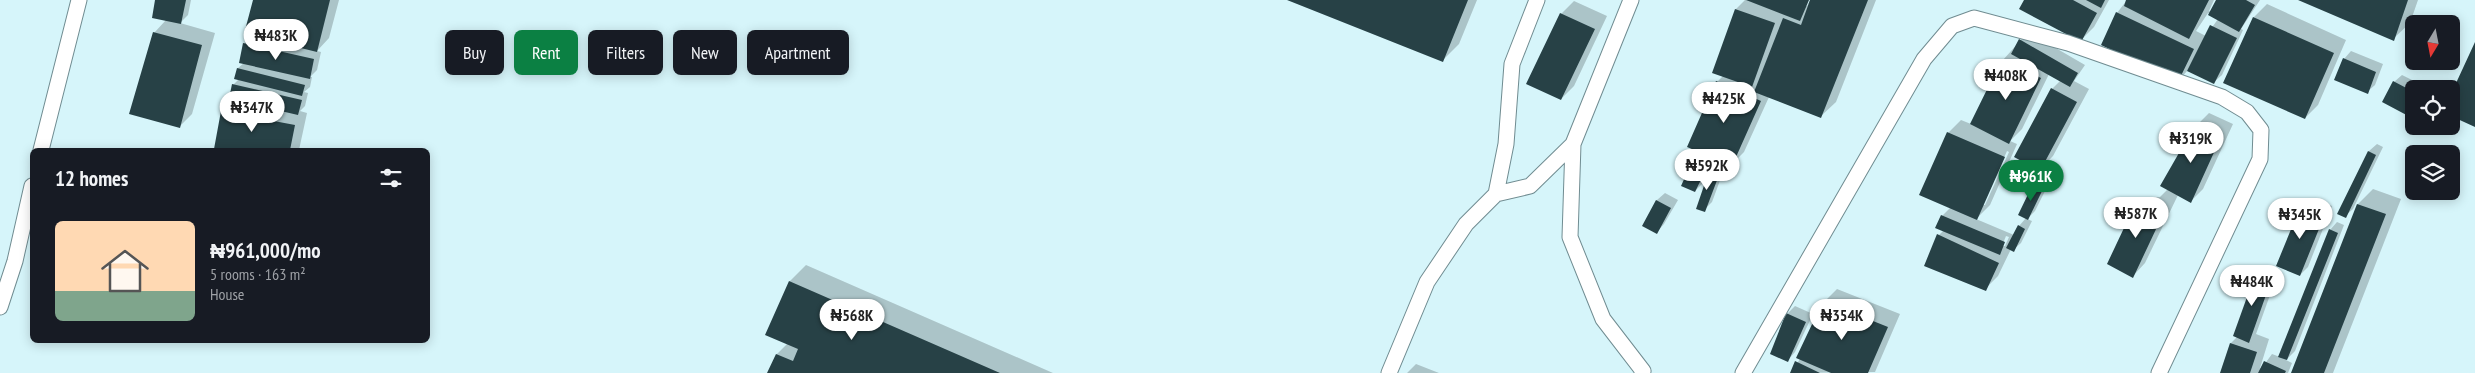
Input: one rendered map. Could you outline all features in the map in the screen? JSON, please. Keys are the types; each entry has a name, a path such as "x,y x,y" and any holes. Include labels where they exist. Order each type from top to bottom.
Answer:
{"lane":[{"path":"42,148 79,0"},
{"path":"1496,194 1506,144 1512,64 1537,0"},
{"path":"1631,0 1573,144 1570,237 1603,320 1643,372"},
{"path":"1743,373 1924,60 1952,26 1974,18 2068,43 2222,96 2247,112 2261,130 2260,159 2159,373"},
{"path":"1389,373 1427,282 1466,224 1496,194 1530,186 1573,144"},
{"path":"0,307 15,261 30,195"}],"building":[{"path":"155,0 186,0 181,24 152,18"},
{"path":"253,0 330,0 317,52 244,34"},
{"path":"1287,0 1468,0 1443,62"},
{"path":"1746,0 1809,0 1800,21"},
{"path":"1810,0 1868,0 1821,118 1754,92 1783,18 1801,25"},
{"path":"2024,0 2073,0 2097,13 2081,42 2019,9"},
{"path":"2086,0 2105,0 2101,8"},
{"path":"2126,0 2209,0 2189,39 2124,6"},
{"path":"2216,0 2246,0 2255,5 2239,32 2208,15"},
{"path":"2298,0 2408,0 2394,41"},
{"path":"1735,9 1775,23 1752,87 1712,73"},
{"path":"2116,12 2194,49 2178,82 2101,45"},
{"path":"1560,13 1595,29 1561,100 1526,84"},
{"path":"2253,17 2334,53 2305,119 2223,83"},
{"path":"2210,25 2237,38 2214,84 2187,71"},
{"path":"153,32 202,45 180,128 129,114"},
{"path":"2019,39 2078,73 2070,87 2011,54"},
{"path":"2475,42 2475,127 2460,120 2460,80 2457,80"},
{"path":"243,43 314,59 310,79 239,63"},
{"path":"2343,58 2376,72 2368,94 2334,80"},
{"path":"2002,59 2041,78 2009,144 1970,124"},
{"path":"237,68 305,85 302,96 234,79"},
{"path":"1716,81 1761,101 1732,166 1687,147"},
{"path":"2393,81 2405,87 2405,114 2382,102"},
{"path":"232,84 302,100 298,115 229,99"},
{"path":"2051,88 2077,102 2040,171 2014,157"},
{"path":"221,111 295,125 290,148 214,148"},
{"path":"2195,125 2221,137 2191,203 2160,186"},
{"path":"1947,132 2005,157 1977,220 1919,195"},
{"path":"2368,151 2376,155 2346,218 2337,214"},
{"path":"1695,155 1710,161 1695,192 1681,186"},
{"path":"1709,171 1719,175 1705,212 1696,209"},
{"path":"2033,184 2043,189 2028,220 2018,215"},
{"path":"1656,200 1671,208 1657,234 1642,226"},
{"path":"2154,202 2166,208 2133,278 2107,264 2132,211 2145,210"},
{"path":"2357,204 2386,214 2324,373 2291,373"},
{"path":"2301,205 2325,214 2300,276 2276,266"},
{"path":"1941,215 2005,242 2000,255 1935,228"},
{"path":"2018,225 2025,229 2014,252 2006,248"},
{"path":"2329,229 2338,233 2287,360 2278,357"},
{"path":"1937,234 1999,263 1986,291 1924,266"},
{"path":"2256,272 2272,278 2249,343 2233,336"},
{"path":"789,281 1000,373 767,373 776,354 793,361 798,349 765,335"},
{"path":"1823,301 1888,327 1868,373 1831,373 1796,358"},
{"path":"1786,313 1806,322 1788,362 1770,354"},
{"path":"2230,343 2257,352 2250,373 2220,373"},
{"path":"1795,361 1820,373 1790,373"},
{"path":"2264,361 2286,371 2285,373 2258,373"}]}
